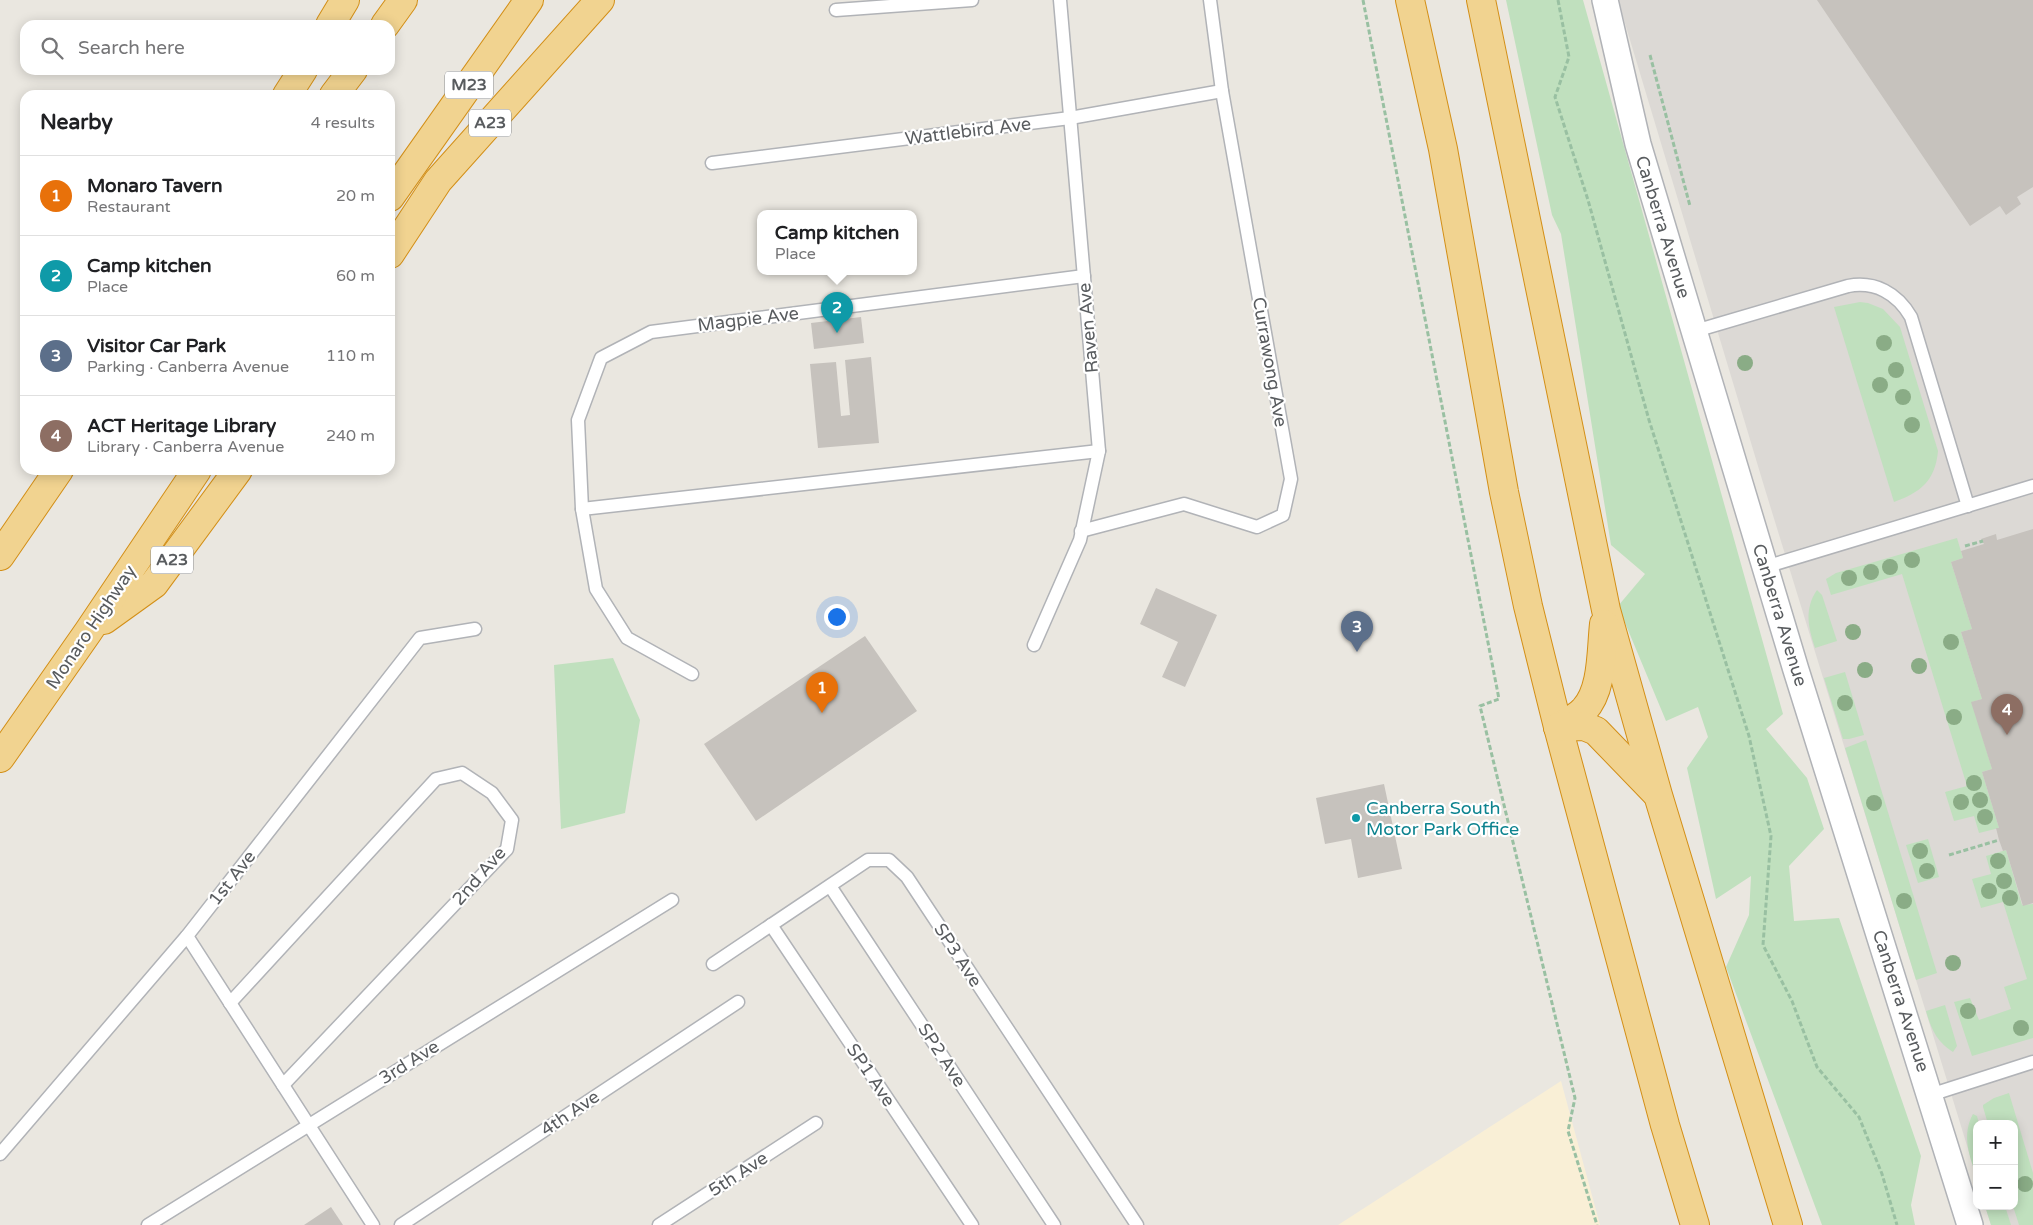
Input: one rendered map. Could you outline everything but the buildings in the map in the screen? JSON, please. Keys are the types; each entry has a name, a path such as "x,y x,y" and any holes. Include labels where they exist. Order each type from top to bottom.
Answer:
{"highway":[{"path":"333,20 345,0"},
{"path":"389,20 403,0"},
{"name":"M23","path":"395,190 529,0"},
{"name":"A23","path":"395,246 438,181 600,0"},
{"path":"1410,0 1443,149 1504,492 1528,606 1558,727 1665,1124 1695,1225"},
{"path":"1481,0 1606,610 1658,795 1788,1225"},
{"path":"290,90 299,75"},
{"path":"338,90 349,75"},
{"path":"0,556 56,475"},
{"name":"Monaro Highway","path":"0,758 194,475"},
{"name":"A23","path":"88,632 154,584 234,475"},
{"path":"1558,727 1580,715 1593,696 1598,677 1606,610"},
{"path":"1558,727 1584,726 1596,730 1658,795"}],"street":[{"name":"Canberra Avenue","path":"1605,0 1638,144 1696,331 1765,567 1970,1225"}],"lane":[{"path":"836,10 972,0"},
{"name":"Raven Ave","path":"1034,645 1080,540 1099,451 1060,0"},
{"name":"Currawong Ave","path":"1081,531 1184,504 1257,527 1284,515 1291,479 1222,91 1210,0"},
{"name":"Wattlebird Ave","path":"712,163 1070,118 1222,91"},
{"name":"Magpie Ave","path":"692,674 627,638 596,589 582,509 578,420 602,358 651,332 1084,276"},
{"path":"1696,331 1848,286 1872,285 1888,293 1900,301 1911,317 1968,506"},
{"path":"582,509 1099,451"},
{"path":"1765,567 2033,486"},
{"name":"1st Ave","path":"0,1154 187,936 420,638 475,629"},
{"name":"2nd Ave","path":"230,1003 436,779 462,773 492,794 512,820 507,848 283,1086"},
{"name":"SP3 Ave","path":"713,964 868,860 889,860 907,877 1137,1225"},
{"name":"SP2 Ave","path":"830,886 1054,1225"},
{"name":"3rd Ave","path":"148,1225 672,900"},
{"name":"SP1 Ave","path":"771,925 972,1225"},
{"path":"187,936 373,1225"},
{"name":"4th Ave","path":"401,1225 738,1002"},
{"path":"1930,1095 2033,1062"},
{"name":"5th Ave","path":"660,1225 816,1123"}],"path":[{"path":"1363,0 1499,699 1480,706 1575,1098 1568,1131 1597,1225"},
{"path":"1558,0 1569,57 1555,97 1588,200 1649,420 1749,736 1771,836 1763,945 1792,1001 1817,1067 1859,1117 1882,1174 1898,1225"},
{"path":"1648,48 1690,210"},
{"path":"1965,546 1983,541"},
{"path":"1948,855 1999,840"}],"shaded area":[{"path":"1618,0 2033,0 2033,1225 1991,1225 1986,1210 2018,1210 2018,1120 1973,1120 1973,1165 1764,486"},
{"path":"1561,1081 1600,1225 1338,1225"}],"green space":[{"path":"1506,0 1583,0 1783,714 1766,729 1807,778 1824,829 1789,866 1794,921 1839,918 1921,1156 1911,1205 1915,1225 1822,1225 1726,967 1749,915 1751,876 1716,899 1687,768 1708,737 1698,707 1666,721 1618,606 1645,574 1611,545 1561,234 1552,215"},
{"path":"1860,302 1883,309 1900,327 1938,451 1934,470 1925,484 1912,494 1894,502 1834,307"},
{"path":"1957,538 1963,558 1951,562 1972,629 1961,632 1982,699 1972,702 1992,769 1982,772 1999,828 1979,833 1974,816 1954,821 1945,792 1967,786 1902,574 1831,595 1826,579 1836,573"},
{"path":"1817,590 1822,595 1837,641 1815,648 1811,633 1809,611 1810,604"},
{"path":"613,658 640,720 625,813 561,829 554,665"},
{"path":"1845,672 1864,735 1849,739 1843,739 1824,678"},
{"path":"1866,740 1937,973 1916,980 1845,748"},
{"path":"1928,839 1939,877 1918,883 1906,845"},
{"path":"2006,850 2022,905 2033,904 2033,1038 1972,1056 1954,1002 1970,998 1979,1020 2011,1009 2004,987 2027,979 2003,902 1981,908 1972,879 1991,874 1986,856"},
{"path":"1945,1005 1957,1046 1953,1052 1935,1034 1926,1011"},
{"path":"2009,1093 2017,1120 1987,1120 1983,1105 1994,1098"},
{"path":"1973,1114 1977,1116 1978,1120 1973,1120 1973,1166 1967,1138 1969,1122"},
{"path":"2018,1123 2033,1173 2033,1225 2019,1225 2014,1210 2018,1210"},
{"path":"1986,1210 2006,1210 2011,1225 1991,1225"}],"place":[{"name":"Camp kitchen","path":"837,333"},
{"name":"Visitor Car Park","path":"1357,652"},
{"name":"Monaro Tavern","path":"822,713"},
{"name":"ACT Heritage Library","path":"2007,735"},
{"name":"Canberra South Motor Park Office","path":"1356,818"}]}
